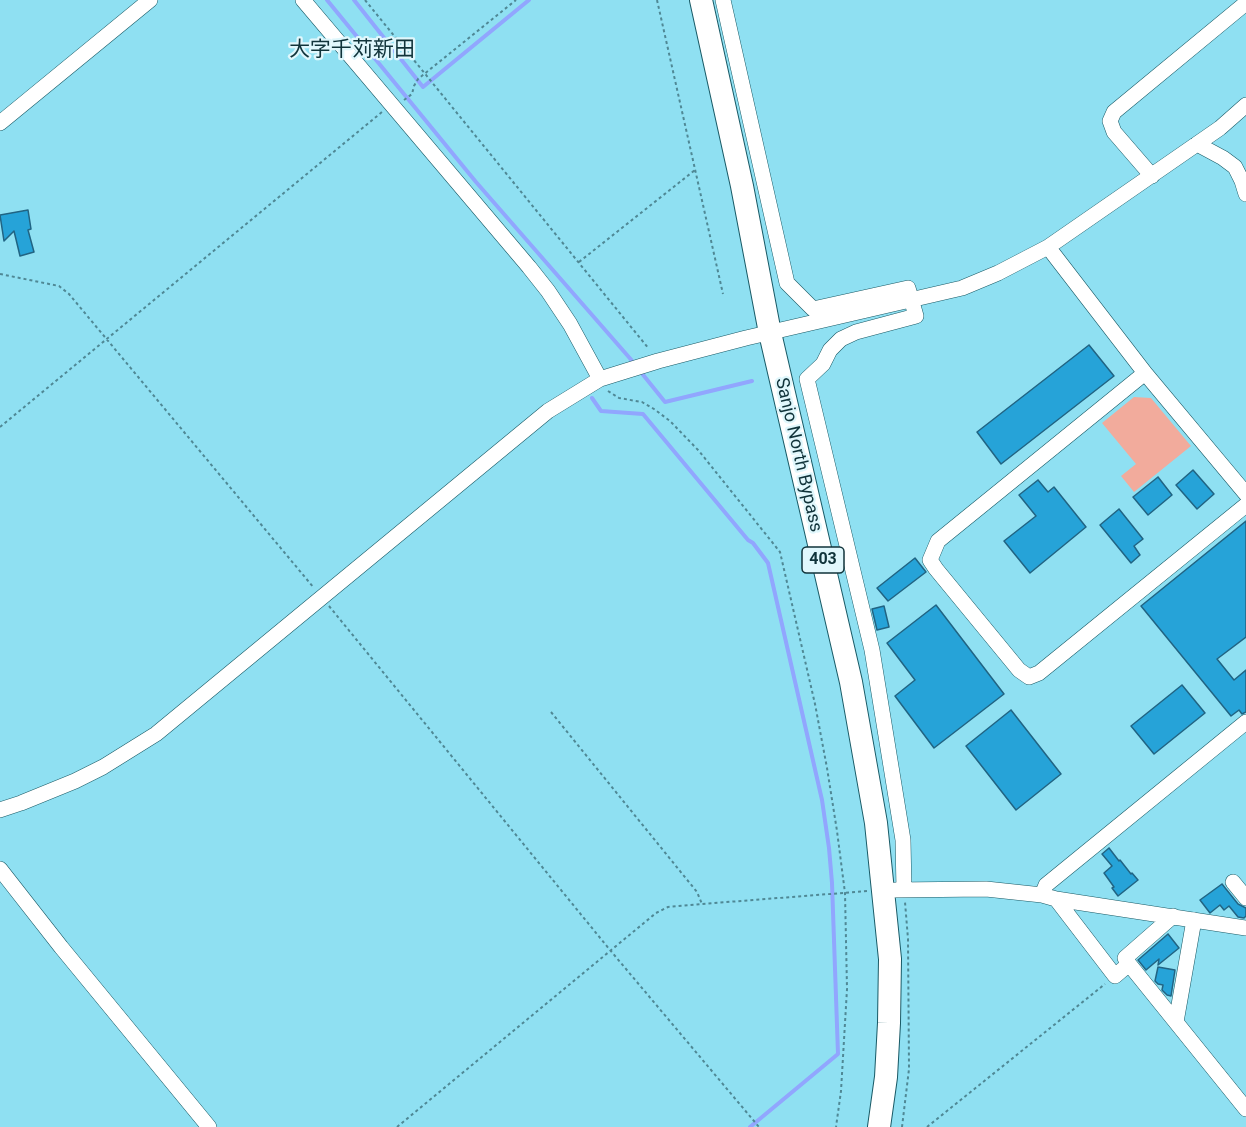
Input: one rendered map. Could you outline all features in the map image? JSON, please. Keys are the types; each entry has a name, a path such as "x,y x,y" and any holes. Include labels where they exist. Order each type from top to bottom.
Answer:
{"highway":[{"name":"Sanjo North Bypass","path":"701,0 742,186 770,333 851,682 876,823 893,890 887,1056 879,1127"}],"street":[{"path":"0,123 150,0"},
{"path":"303,0 548,291 570,324 600,379"},
{"path":"723,0 787,283 813,309 908,288 916,316 855,332 841,339 830,350 823,364 807,379 872,650 903,840 893,890 986,889 1246,928"},
{"path":"1152,176 1114,132 1110,122 1114,112 1246,3"},
{"path":"0,810 21,804 75,781 103,767 149,738 548,411 600,379 658,361 962,288 999,273 1048,247 1220,128 1246,105"},
{"path":"1197,144 1235,167 1246,194"},
{"path":"1048,247 1145,373 1246,494"},
{"path":"1145,373 938,541 930,560 936,569 1019,670 1029,677 1039,674 1246,505"},
{"path":"1129,964 1115,976 1049,897 1046,885 1246,722"},
{"path":"0,869 209,1127"},
{"path":"1233,882 1246,898"},
{"path":"1173,916 1125,958 1246,1109"},
{"path":"1176,1022 1194,920"}],"path":[{"path":"364,0 658,361"},
{"path":"0,427 394,106 412,94 418,79 516,0"},
{"path":"657,0 723,294"},
{"path":"579,262 695,170"},
{"path":"0,274 59,286 69,294 610,950 759,1127"},
{"path":"600,379 613,395 642,402 670,421 699,451 780,552 815,704 837,831 844,893 847,989 841,1091 836,1127"},
{"path":"551,712 697,891 702,904"},
{"path":"397,1127 610,950 656,913 668,907 893,890"},
{"path":"927,1127 1115,976"}],"shaded area":[{"path":"1134,397 1151,398 1191,446 1134,492 1121,476 1136,464 1102,423"}],"building":[{"path":"28,210 31,229 28,230 34,252 20,256 14,231 4,241 0,215"},
{"path":"1089,345 1114,376 1001,464 977,432"},
{"path":"1193,470 1214,494 1197,509 1176,485"},
{"path":"1158,477 1172,495 1148,515 1133,497"},
{"path":"1038,480 1048,492 1054,487 1086,527 1030,573 1004,541 1036,516 1019,495"},
{"path":"1119,509 1143,539 1134,546 1140,555 1131,563 1100,525"},
{"path":"1246,521 1246,637 1217,659 1234,680 1246,670 1246,712 1242,714 1239,710 1231,716 1141,606"},
{"path":"915,558 926,572 888,601 877,588"},
{"path":"936,605 1004,694 934,748 895,696 915,680 887,643"},
{"path":"884,606 889,627 877,630 872,609"},
{"path":"1182,685 1205,713 1154,754 1131,726"},
{"path":"1011,710 1061,774 1016,810 966,746"},
{"path":"1109,848 1138,880 1118,896 1104,873 1112,866 1102,854"},
{"path":"1222,884 1238,904 1246,908 1244,918 1238,917 1229,906 1224,910 1220,905 1210,913 1200,900"},
{"path":"1168,934 1179,948 1158,965 1159,959 1146,970 1138,960"},
{"path":"1158,967 1175,970 1171,996 1162,990 1163,985 1155,981"}],"waterway":[{"path":"327,0 476,182 634,363"},
{"path":"354,0 423,87 529,0"},
{"path":"640,371 665,402 752,381"},
{"path":"592,398 601,411 643,414 768,563 822,800 832,883 838,1054 750,1127"}],"district":[{"name":"大字千苅新田","path":"352,51"}]}
